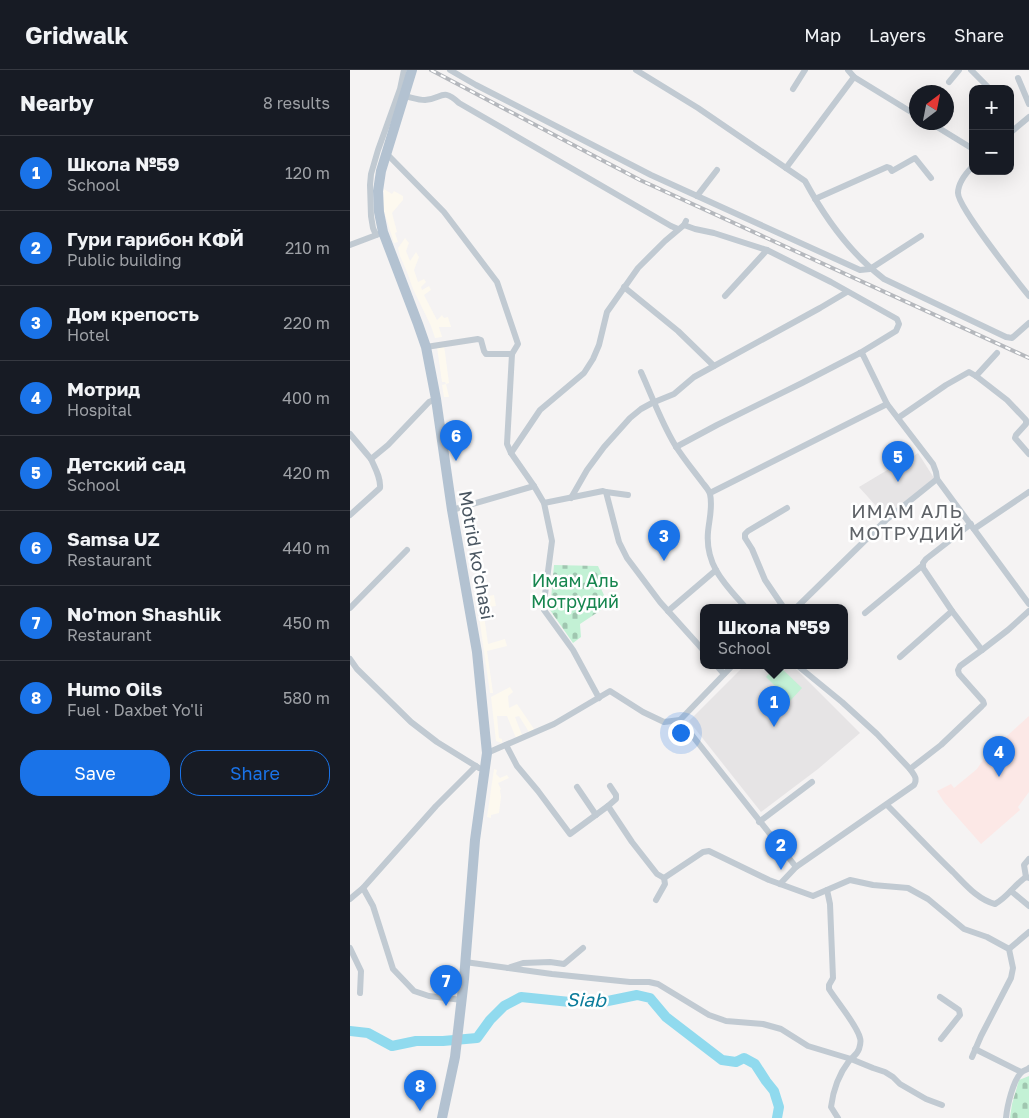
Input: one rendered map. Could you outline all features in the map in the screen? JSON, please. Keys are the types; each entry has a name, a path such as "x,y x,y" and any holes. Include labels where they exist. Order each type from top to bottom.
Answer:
{"main road":[{"name":"Motrid ko'chasi","path":"412,70 381,171 378,191 379,234 426,347 477,652 487,753 480,769 462,1000 455,1057 442,1118"}],"street":[{"path":"350,245 379,234 373,228 371,174 400,89 404,70"},
{"path":"450,70 651,175 860,270 870,269 920,236"},
{"path":"636,70 698,108 805,181 815,199 855,254 870,269 884,279 1006,337 1012,338 1029,323"},
{"path":"793,89 805,70"},
{"path":"849,70 854,77 909,111"},
{"path":"949,82 959,70"},
{"path":"971,70 986,85"},
{"path":"786,168 854,77"},
{"path":"1018,78 1029,104"},
{"path":"404,96 424,100 447,94 510,133 671,226 683,225 767,250 831,282 898,319 899,324 896,331 860,353 676,447"},
{"path":"1014,130 1029,117"},
{"path":"942,130 969,147"},
{"path":"386,152 444,212 497,282 518,344 512,354 507,444 510,453 544,503 552,541 544,610 576,656 600,698"},
{"path":"815,199 887,167 892,170 915,158 931,178"},
{"path":"697,196 717,170"},
{"path":"969,170 959,186 958,195 963,207 1029,296"},
{"path":"510,453 540,410 584,373 599,345 606,312 638,268 664,241 683,225"},
{"path":"725,296 767,250"},
{"path":"624,286 678,331 714,366"},
{"path":"571,498 604,446 641,409 674,394 694,377 847,292"},
{"path":"426,347 478,339 481,340 486,354 512,354"},
{"path":"860,353 863,355 887,404 933,464 937,479 1029,604"},
{"path":"976,376 997,353"},
{"path":"641,372 664,426 676,447 710,493 711,514 708,548 712,564 722,580 743,604"},
{"path":"898,418 946,385 969,372 1007,400 1026,420 1026,424 1015,438 1029,454"},
{"path":"371,459 388,445 430,402 436,399"},
{"path":"710,493 887,404"},
{"path":"350,434 371,459 380,484 380,488 350,515"},
{"path":"800,604 886,520 937,479"},
{"path":"452,510 534,486"},
{"path":"544,503 603,491 628,495"},
{"path":"606,492 622,550 668,610 700,646"},
{"path":"865,613 923,565 926,559 972,526 1028,494"},
{"path":"781,604 765,580 752,549 745,538 745,534 787,508"},
{"path":"350,608 407,550"},
{"path":"923,565 923,568 952,611 982,650"},
{"path":"668,610 716,570"},
{"path":"900,657 952,611"},
{"path":"910,769 942,745 984,704 959,674 960,666 1008,630 1029,611"},
{"path":"350,659 357,669 411,722 437,742 480,769 436,806 350,900"},
{"path":"720,669 724,674"},
{"path":"487,753 554,724 610,691 643,712 664,722 680,720 729,669"},
{"path":"780,884 796,867 887,805 916,782 916,778 910,769 863,721 802,669"},
{"path":"680,720 796,867"},
{"path":"506,745 517,766 570,834 616,800 616,795 610,786"},
{"path":"759,822 812,782"},
{"path":"577,787 596,815"},
{"path":"887,805 976,895 987,902 995,904 1004,899 1018,882 1028,878 1024,865 1029,859"},
{"path":"608,806 632,842 657,874 664,878"},
{"path":"664,878 703,852 709,851 753,874 813,896 850,880 873,885 908,888 928,899 964,929 987,936 1009,949 1013,968 1011,978 972,1057"},
{"path":"656,900 665,884 664,878"},
{"path":"363,888 373,906 393,969 414,991 429,996 462,1000"},
{"path":"827,890 830,904 832,978 829,990 857,1030 861,1040 859,1049 855,1056 850,1059 833,1094 830,1107 838,1118"},
{"path":"1011,891 1029,906"},
{"path":"1009,949 1029,932"},
{"path":"350,948 361,971 360,993"},
{"path":"507,968 523,963 550,962 564,964 583,948"},
{"path":"465,962 552,974 658,984 709,1015 726,1021 763,1024 781,1029 808,1046 886,1072 893,1076 900,1084 926,1099 942,1105"},
{"path":"940,997 959,1010 960,1015 941,1039"},
{"path":"976,1049 1021,1072"},
{"path":"1006,1118 1006,1110 1018,1078 1021,1072 1029,1068"}],"shaded area":[{"path":"384,189 392,194 394,191 403,196 403,200 392,213 398,242 394,243 383,208"},
{"path":"405,238 409,243 406,251 410,261 416,252 419,257 414,270 418,282 424,279 426,282 421,287 422,290 429,286 431,290 424,295 437,320 442,315 444,318 448,317 451,327 439,327 442,337 435,338 400,256 398,248"},
{"path":"444,345 449,383 446,384 442,382 437,347"},
{"path":"446,384 449,397 444,397 442,385"},
{"path":"918,453 934,478 886,517 859,487 899,463 904,463"},
{"path":"478,581 481,597 494,595 496,606 483,608 488,644 505,639 507,646 487,651 493,693 490,693 474,582"},
{"path":"741,669 796,669 860,733 818,769 761,812 689,721"},
{"path":"510,687 513,692 508,696 509,708 517,704 534,729 529,732 519,716 515,717 522,735 516,738 507,716 497,716 499,738 502,739 502,743 496,741 491,697"},
{"path":"1029,716 1029,792 1018,807 1020,810 981,844 944,802 937,791 951,784 954,788 977,769 987,754"},
{"path":"494,769 497,770 496,774 500,778 507,775 509,778 498,783 501,789 499,813 491,815 491,818 487,817"}],"green space":[{"name":"Имам Аль Мотрудий","path":"554,565 598,566 604,579 601,588 604,595 596,603 601,610 580,624 581,637 573,643 550,610"},
{"path":"773,669 782,669 802,688 790,701 766,677"},
{"path":"1029,1076 1029,1118 1010,1118 1019,1080"}],"waterway":[{"name":"Siab","path":"350,1031 368,1033 392,1046 416,1041 477,1038 490,1020 504,1006 521,997 570,1002 603,1002 637,995 650,998 666,1017 722,1060 736,1062 744,1058 755,1064 774,1091 779,1107 777,1118"}],"railway":[{"path":"431,70 640,180 1029,358"}],"place":[{"name":"Samsa UZ","path":"456,461"},
{"name":"Детский сад","path":"898,482"},
{"name":"Дом крепость","path":"664,561"},
{"name":"Школа №59","path":"774,727"},
{"name":"Мотрид","path":"999,777"},
{"name":"Гури гарибон КФЙ","path":"781,870"},
{"name":"No'mon Shashlik","path":"446,1006"},
{"name":"Humo Oils","path":"420,1111"}],"district":[{"name":"ИМАМ АЛЬ МОТРУДИЙ","path":"907,521"}]}
